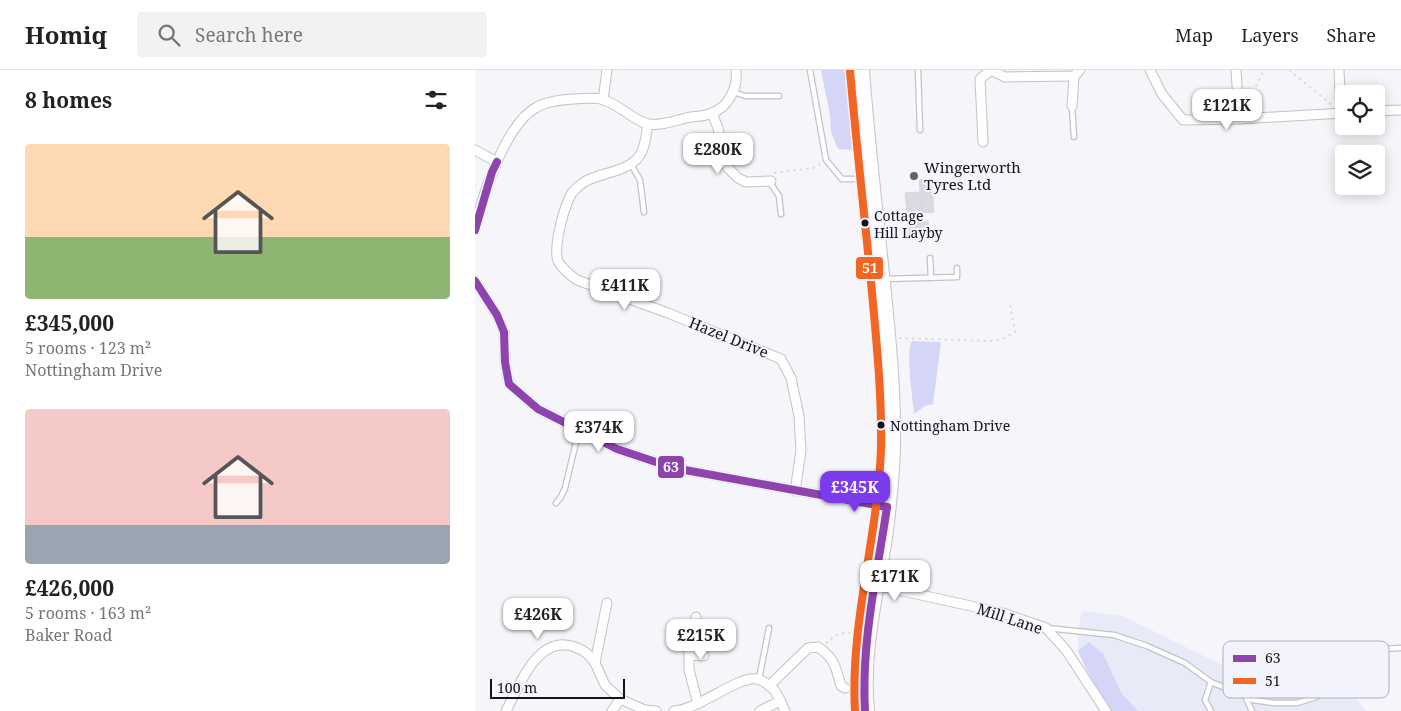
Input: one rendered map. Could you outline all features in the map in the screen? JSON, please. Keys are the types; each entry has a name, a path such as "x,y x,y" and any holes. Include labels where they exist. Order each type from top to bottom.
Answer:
{"highway":[{"path":"860,70 887,338 890,379 891,448 887,507 865,664 865,711"}],"street":[{"path":"603,100 607,70"},
{"path":"475,225 497,162 516,127 527,114 537,107 551,102 594,98 622,108 648,124 663,124 712,113 726,103 734,92 736,70"},
{"path":"983,142 980,79 991,70 1005,77 1077,73 1072,106"},
{"path":"1150,70 1162,94 1183,120 1239,120 1335,114"},
{"path":"1236,70 1239,120"},
{"path":"1339,70 1340,85"},
{"path":"1385,111 1401,110"},
{"path":"712,113 718,128 723,160 728,168 738,178 746,182 770,181"},
{"path":"631,164 643,147 648,124"},
{"path":"475,150 497,162"},
{"name":"Hazel Drive","path":"631,164 585,181 573,192 565,209 557,245 558,260 565,271 577,280 668,312 781,359 791,378 799,416 801,450 795,491"},
{"path":"475,283 497,315 504,332 505,362 509,384 538,409 617,449 674,468 887,507"},
{"name":"Mill Lane","path":"875,585 1003,613 1046,628 1066,650 1106,711"},
{"path":"595,664 607,603"},
{"path":"696,617 689,655 689,670 698,704"},
{"path":"506,711 535,659 549,647 568,644 588,652 605,685 620,699 645,710 656,711"},
{"path":"769,686 808,648 818,646 830,655 836,667 841,686 845,688"},
{"path":"689,655 704,656"},
{"path":"673,711 679,711 698,704 747,680 759,679 774,691 785,711"},
{"path":"612,711 620,699"},
{"path":"760,711 780,701"}],"lane":[{"path":"810,70 826,160 842,179 870,179"},
{"path":"918,70 920,130"},
{"path":"734,92 745,96 779,96"},
{"path":"1072,106 1073,138"},
{"path":"631,164 640,180 644,212"},
{"path":"770,181 779,196 781,214"},
{"path":"929,258 931,278"},
{"path":"880,279 957,277 957,268"},
{"path":"556,502 561,497 565,488 579,430"},
{"path":"759,679 769,628"},
{"path":"1046,628 1114,635 1147,646 1185,664 1211,682 1223,687"},
{"path":"1211,682 1205,700 1211,711"},
{"path":"1246,698 1252,711"},
{"path":"1249,698 1274,703 1297,704 1316,698"}],"path":[{"path":"1239,120 1264,70"},
{"path":"1289,70 1335,107"},
{"path":"770,181 774,173 813,168 826,160"},
{"path":"887,338 989,341 1002,339 1015,332 1010,305"}],"shaded area":[{"path":"821,70 848,70 853,100 854,150 838,149 831,132 830,115"},
{"path":"912,341 941,342 933,404 925,406 914,414 909,365"},
{"path":"1082,611 1123,616 1223,666 1223,698 1355,698 1366,711 1111,711 1088,673 1078,651 1078,631"},
{"path":"1089,642 1103,654 1122,694 1138,711 1111,711 1108,708 1078,651"}],"building":[{"path":"931,179 934,212 922,213 919,180"},
{"path":"920,192 923,222 928,221 929,236 910,238 905,193"}],"transit line":[{"name":"51","path":"850,71 877,344 881,427 879,481 860,612 855,678 855,711"},
{"name":"63","path":"475,230 492,172 497,162"},
{"name":"63","path":"475,281 497,315 504,332 505,362 509,384 538,409 617,449 674,468 887,507"},
{"name":"63","path":"865,711 865,660 887,507"}],"place":[{"name":"Wingerworth Tyres Ltd","path":"914,176"},
{"name":"Cottage Hill Layby","path":"865,223"},
{"name":"Nottingham Drive","path":"881,425"}]}
